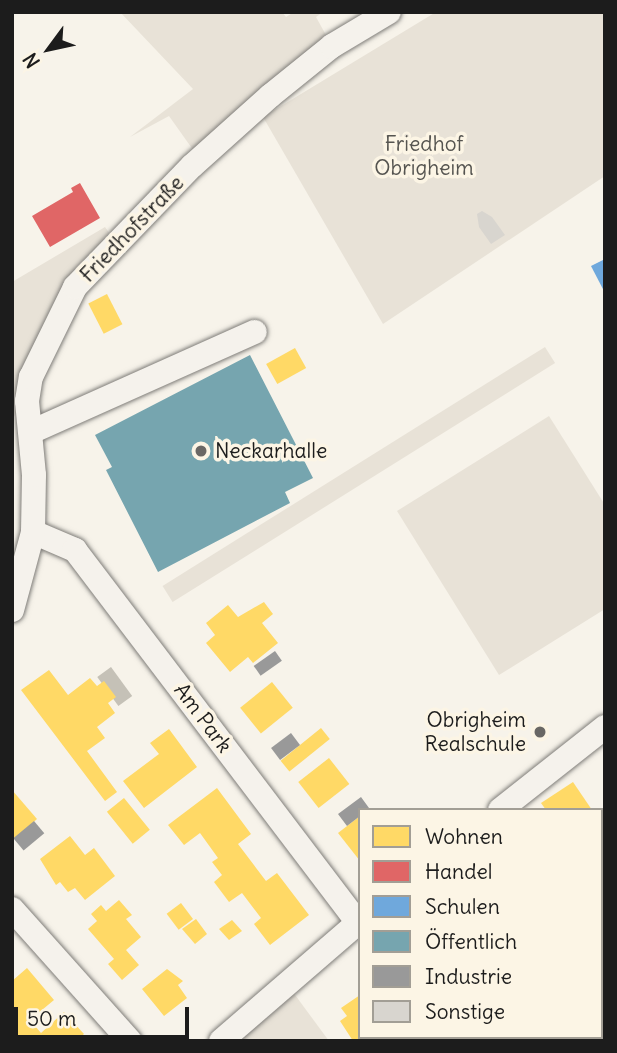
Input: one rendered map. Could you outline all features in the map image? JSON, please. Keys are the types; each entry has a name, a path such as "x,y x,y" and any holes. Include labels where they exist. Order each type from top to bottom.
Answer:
{"street":[{"name":"Friedhofstraße","path":"12,610 33,532 31,432 27,401 31,377 75,287 192,166 270,96 332,46 388,12"},
{"path":"31,432 255,332"},
{"name":"Am Park","path":"33,532 75,550 358,921"},
{"path":"503,808 605,727"},
{"path":"12,909 130,1041"},
{"path":"221,1041 358,923"}],"green space":[{"path":"120,12 282,12 286,17 294,12 323,12 316,17 332,46 196,154 169,116 130,137 193,89"},
{"name":"Friedhof Obrigheim","path":"436,12 605,12 605,176 383,324 263,117"},
{"path":"105,227 117,244 75,287 27,401 12,419 12,282"},
{"path":"545,347 555,363 173,602 163,586"},
{"path":"549,416 605,505 605,609 499,675 397,511"},
{"path":"287,984 329,1041 221,1041"}],"shaded area":[{"path":"111,667 132,696 118,706 97,677"}],"building: Wohnen":[{"path":"107,294 122,324 104,334 88,304"},
{"path":"295,348 306,368 277,384 266,364"},
{"path":"264,602 273,614 262,623 278,643 253,663 248,657 230,672 206,643 215,635 206,623 228,605 238,617"},
{"path":"49,670 68,695 90,678 97,686 104,681 116,697 108,703 115,713 97,727 105,738 87,751 117,792 105,801 21,690"},
{"path":"272,682 293,708 261,733 240,708"},
{"path":"321,728 330,739 289,772 281,761"},
{"path":"169,729 197,767 144,808 123,781 159,754 150,743"},
{"path":"329,758 349,784 319,808 298,782"},
{"path":"573,782 591,808 545,808 541,803"},
{"path":"217,788 251,834 238,844 266,881 277,873 309,915 270,945 254,924 261,918 242,893 229,902 214,882 222,875 212,862 218,858 200,833 184,845 168,825"},
{"path":"12,790 37,819 12,841"},
{"path":"124,798 150,830 133,844 107,812"},
{"path":"358,818 358,858 338,833"},
{"path":"70,836 85,855 94,848 115,876 85,900 75,888 68,892 60,882 56,885 40,859"},
{"path":"119,900 132,915 126,919 141,937 126,950 139,965 122,980 108,964 114,959 88,929 97,921 91,914 101,905 106,911"},
{"path":"181,903 193,919 179,930 167,914"},
{"path":"196,919 207,934 195,944 182,929"},
{"path":"232,920 242,931 229,940 219,929"},
{"path":"27,968 54,1000 30,1020 41,1033 64,1012 84,1034 76,1041 12,1041 12,981"},
{"path":"167,969 183,981 178,985 187,998 164,1016 142,989"},
{"path":"358,996 358,1039 380,1039 353,1041 340,1021 347,1016 341,1008"},
{"path":"603,1024 605,1041 580,1041 603,1039"},
{"path":"474,1039 510,1039 510,1041"}],"building: Handel":[{"path":"80,183 100,218 50,247 32,216 73,192 71,188"}],"building: Schulen":[{"path":"605,259 605,293 591,266"}],"building: Öffentlich":[{"name":"Neckarhalle","path":"250,355 313,478 285,492 290,503 158,572 106,470 112,467 95,435"}],"building: Industrie":[{"path":"275,651 282,661 261,676 254,666"},
{"path":"291,733 300,745 280,760 271,748"},
{"path":"361,797 369,808 358,808 358,818 347,826 338,814"},
{"path":"34,821 44,833 24,851 13,838"}],"building: Sonstige":[{"path":"482,211 492,217 505,235 491,244 479,227 477,214"}],"place":[{"name":"Neckarhalle","path":"201,451"},
{"name":"Obrigheim Realschule","path":"540,732"}]}
